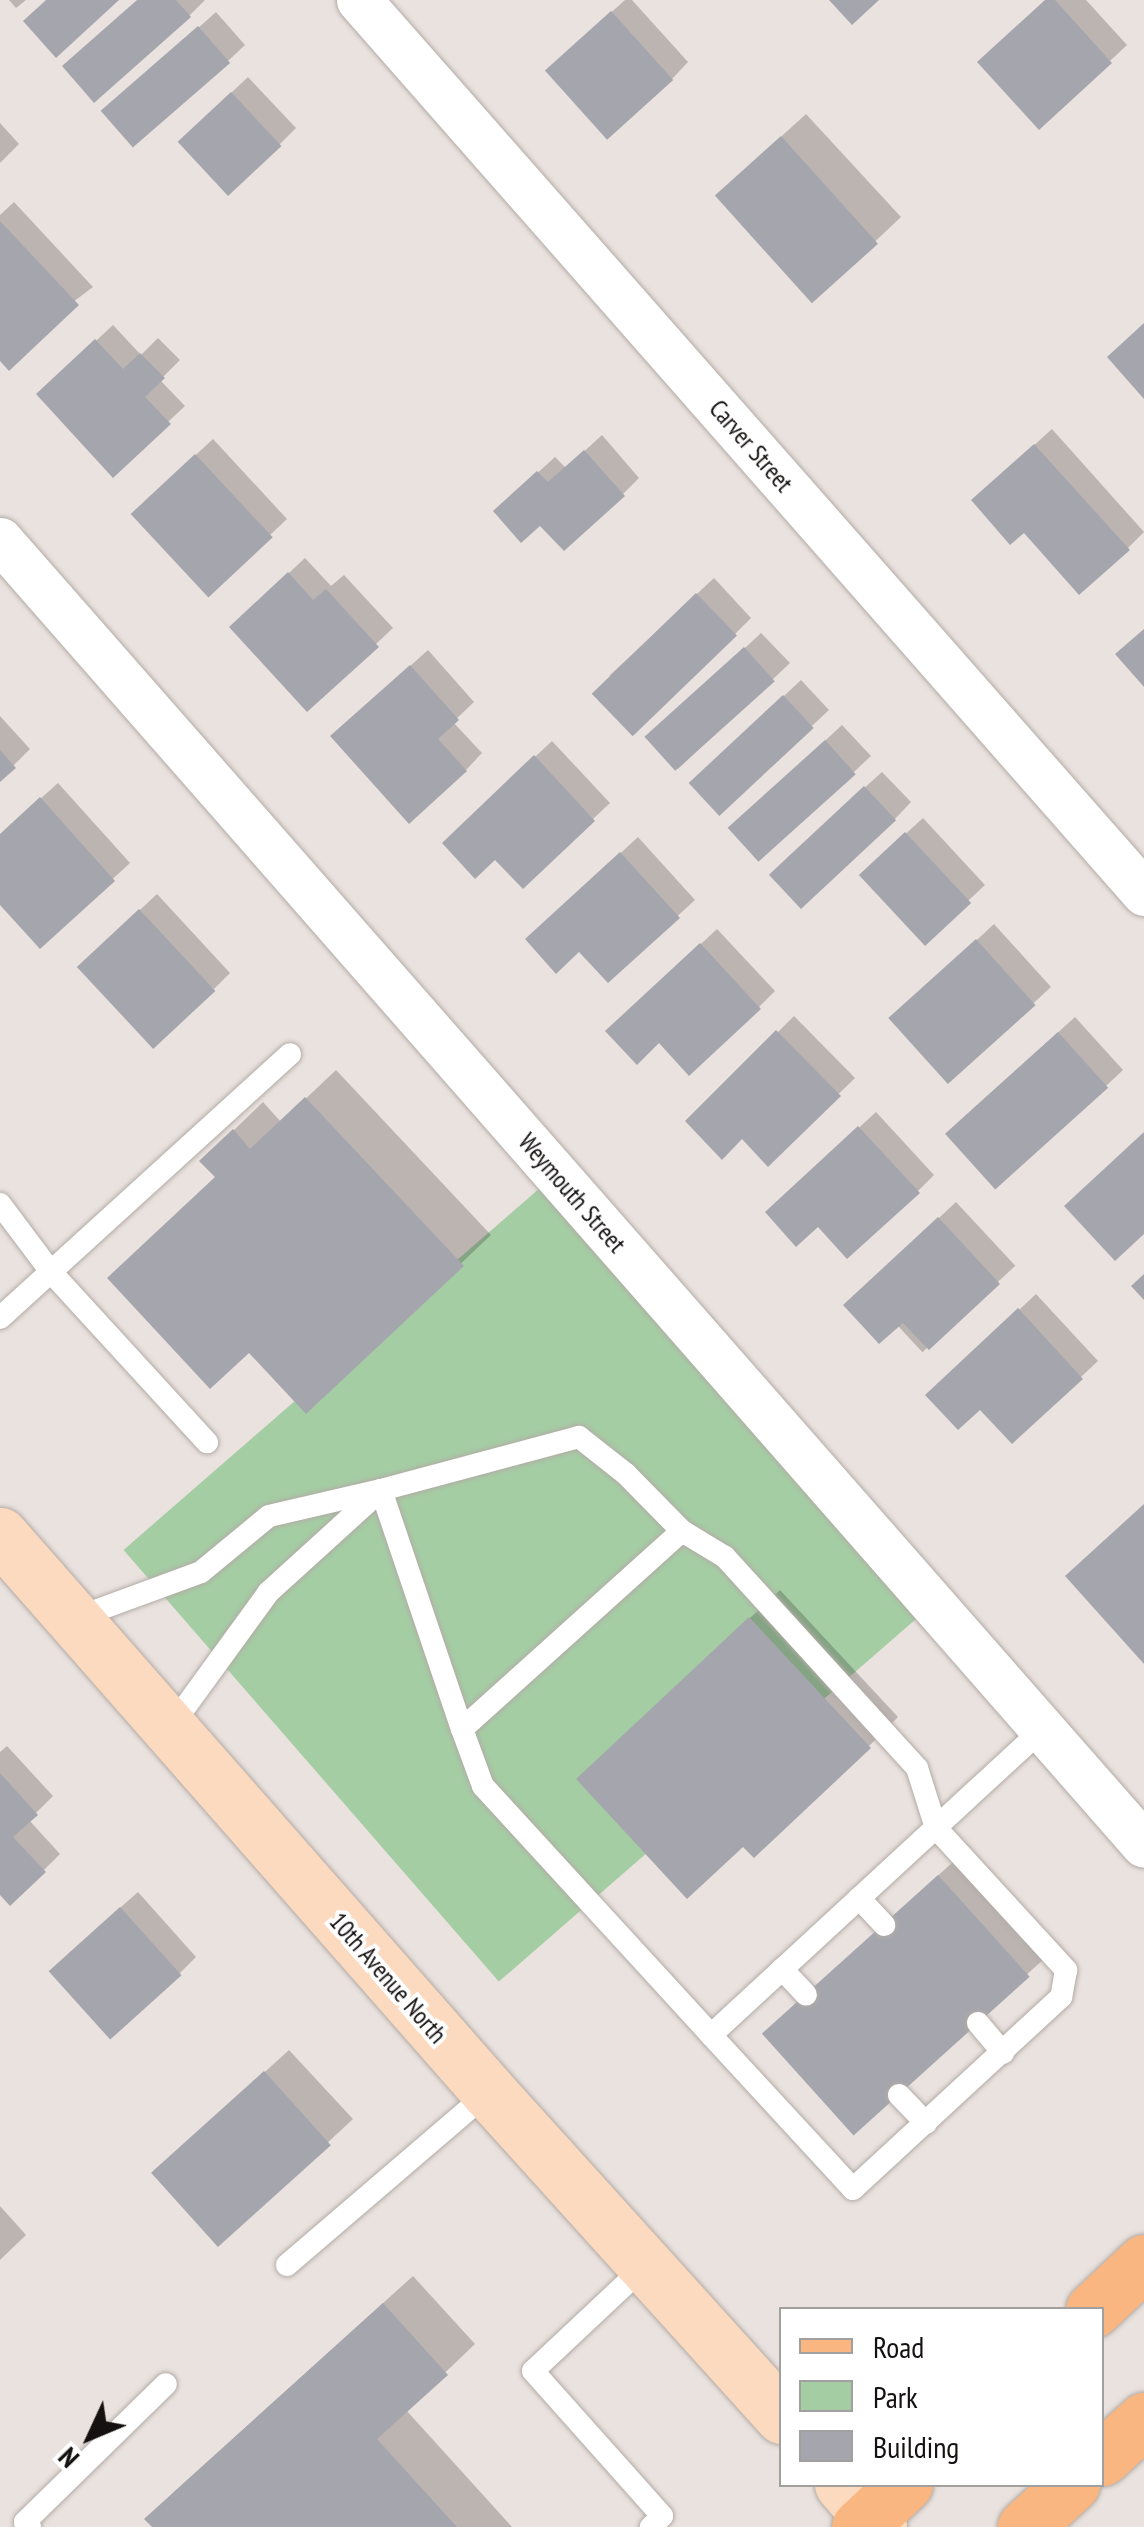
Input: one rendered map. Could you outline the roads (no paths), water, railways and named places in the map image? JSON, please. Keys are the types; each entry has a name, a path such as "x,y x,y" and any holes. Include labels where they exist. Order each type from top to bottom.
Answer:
{"main road":[{"path":"1097,2307 1144,2262"},
{"path":"1104,2456 1144,2420"},
{"path":"1025,2527 1069,2487"}],"street":[{"name":"Carver Street","path":"359,0 1144,893"},
{"name":"Weymouth Street","path":"0,540 1144,1846"},
{"name":"10th Avenue North","path":"0,1535 489,2092 779,2413"}],"lane":[{"path":"0,1318 290,1054"},
{"path":"0,1204 51,1272 207,1442"},
{"path":"73,1618 201,1572 269,1516 579,1438 626,1474 682,1530 724,1557 917,1768 936,1828 1066,1970 1061,1997 852,2189 482,1786 381,1490"},
{"path":"170,1728 268,1592 381,1490"},
{"path":"462,1729 682,1530"},
{"path":"711,2035 1042,1730"},
{"path":"859,1898 884,1925"},
{"path":"782,1968 806,1995"},
{"path":"978,2023 1003,2053"},
{"path":"287,2266 489,2092"},
{"path":"900,2095 926,2123"},
{"path":"647,2264 533,2371 662,2516 651,2527"},
{"path":"30,2527 25,2522 166,2384"}]}
